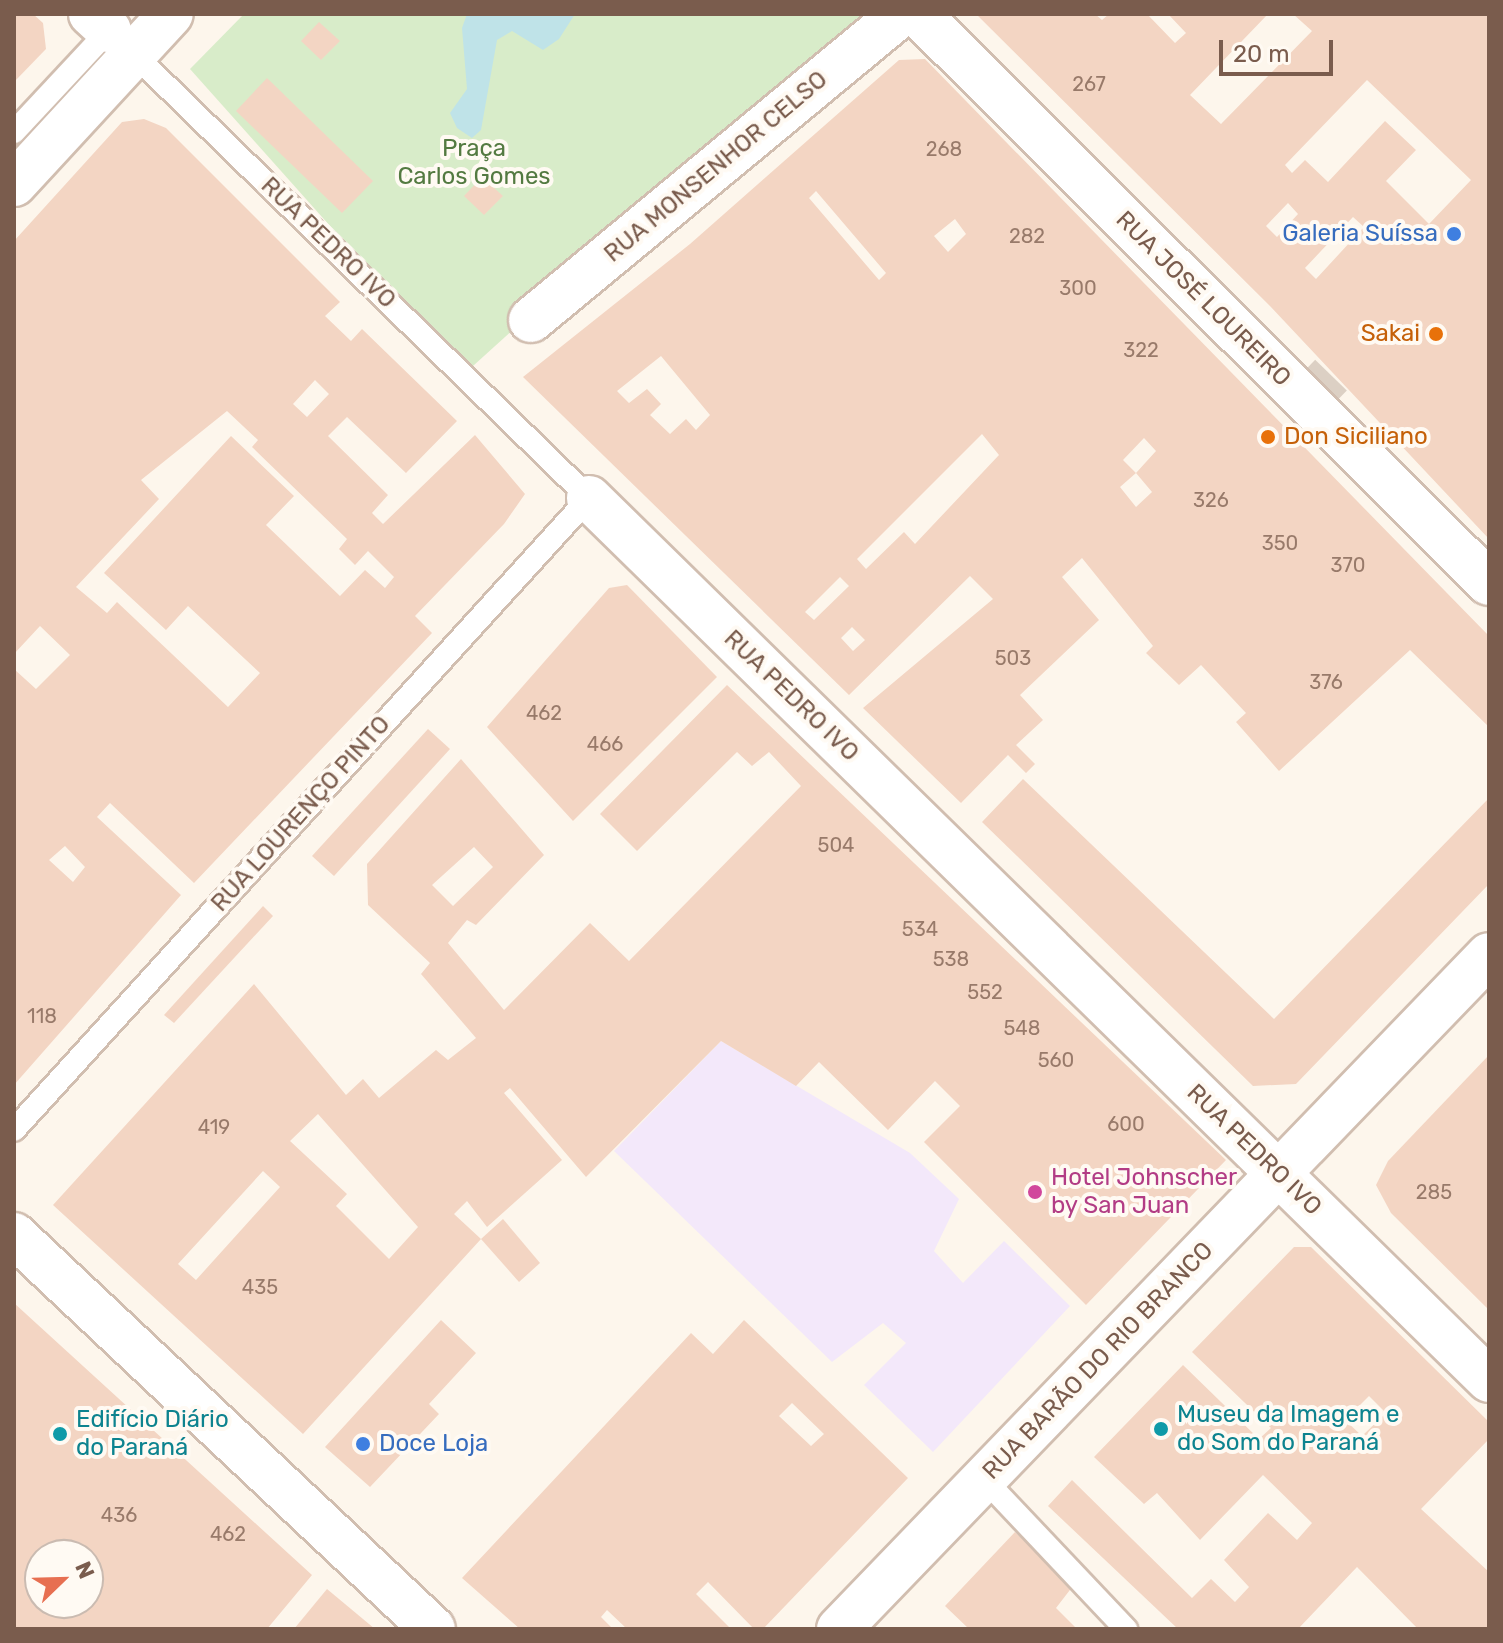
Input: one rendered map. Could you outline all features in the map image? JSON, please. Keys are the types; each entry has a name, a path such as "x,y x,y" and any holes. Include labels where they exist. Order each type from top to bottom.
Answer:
{"street":[{"path":"14,184 112,33 171,14"},
{"name":"RUA MONSENHOR CELSO","path":"531,320 901,14"},
{"name":"RUA JOSÉ LOUREIRO","path":"918,14 1489,583"},
{"name":"RUA PEDRO IVO","path":"589,498 1489,1380"},
{"name":"RUA BARÃO DO RIO BRANCO","path":"839,1629 1489,955"},
{"path":"14,1235 433,1629"}],"lane":[{"path":"14,132 112,33"},
{"name":"RUA PEDRO IVO","path":"112,33 589,498"},
{"name":"RUA LOURENÇO PINTO","path":"14,1130 589,498"},
{"path":"984,1479 1126,1629"}],"shaded area":[{"path":"721,1041 910,1153 959,1199 934,1251 963,1283 1004,1241 1070,1306 933,1452 864,1385 906,1343 883,1323 832,1362 614,1151"}],"green space":[{"name":"Praça Carlos Gomes","path":"244,14 863,14 463,375 190,69"}],"water":[{"name":"Praça Carlos Gomes","path":"467,14 575,14 559,39 543,50 512,31 497,40 481,130 472,138 457,128 450,113 467,89 462,28"}],"building":[{"path":"14,14 33,14 43,23 46,49 14,82"},
{"path":"976,14 1095,14 1102,20 1109,14 1147,14 1175,43 1186,33 1168,14 1268,14 1190,95 1221,124 1312,31 1293,14 1489,14 1489,539 1270,306","holes":["1367,80 1471,180 1429,224 1386,181 1416,150 1385,121 1328,182 1305,160 1292,173 1285,165","1288,203 1298,214 1277,237 1266,226","1353,217 1364,227 1316,279 1305,268"]},
{"path":"319,22 340,41 321,60 301,41"},
{"path":"925,59 1489,636 1489,727 1410,650 1279,771 1236,722 1246,713 1201,665 1179,685 1146,653 1153,646 1082,558 1062,577 1099,620 1020,695 1043,720 1016,745 1035,764 1026,773 1008,755 961,803 863,708 993,599 970,576 849,695 523,377 690,244 899,60","holes":["816,191 886,273 879,280 809,198","955,219 966,234 948,252 934,236","661,356 710,415 696,430 686,419 670,434 650,415 661,404 647,389 629,403 617,391","982,434 999,455 915,544 904,532 866,569 857,559","1144,438 1156,451 1136,473 1123,460","1136,473 1152,492 1136,507 1120,487","840,577 849,586 814,620 805,612","852,627 865,640 853,651 841,638"]},
{"path":"267,78 373,181 342,213 236,111"},
{"path":"144,119 166,128 340,302 325,316 351,341 362,329 457,421 406,473 347,417 328,436 388,495 372,513 383,524 475,435 525,494 504,524 415,616 432,633 194,883 110,803 97,817 181,895 14,1085 14,669 36,689 70,655 40,626 14,654 14,241 122,122","holes":["315,380 329,394 307,417 293,404","227,411 258,440 252,447 347,539 339,549 355,565 368,551 394,577 385,588 365,570 340,596 266,525 294,496 231,436 104,573 166,630 188,606 260,673 228,707 117,602 107,613 76,587 159,499 141,480","65,846 85,867 73,882 49,860"]},
{"path":"482,177 503,196 484,215 464,196"},
{"path":"627,585 717,677 573,821 487,727 609,588"},
{"path":"727,685 1226,1160 1086,1305 924,1142 960,1106 935,1081 888,1130 819,1062 796,1086 721,1041 586,1177 510,1088 504,1093 562,1160 487,1227 467,1201 454,1214 481,1239 303,1434 53,1205 254,984 346,1095 363,1079 379,1098 436,1050 448,1060 476,1038 421,974 430,963 368,905 367,864 461,759 544,855 476,925 467,920 448,943 504,1010 590,923 629,961 801,786 769,752 752,766 737,752 637,851 600,814","holes":["474,847 493,867 453,906 432,885","318,1114 418,1227 389,1259 336,1206 347,1194 290,1141","263,1171 280,1187 196,1280 178,1264"]},
{"path":"428,729 450,749 334,876 312,856"},
{"path":"1023,779 1274,1019 1489,798 1489,884 1296,1084 1253,1086 982,822"},
{"path":"263,906 273,916 174,1023 164,1015"},
{"path":"1489,1055 1489,1310 1391,1213 1376,1185 1388,1161"},
{"path":"503,1219 540,1263 519,1282 481,1239"},
{"path":"1294,1247 1311,1247 1489,1422 1489,1439 1421,1509 1489,1572 1489,1629 1418,1629 1357,1567 1298,1629 1178,1629 1048,1506 1072,1480 1192,1598 1211,1579 1235,1602 1249,1587 1224,1560 1268,1513 1297,1540 1312,1523 1263,1475 1200,1540 1157,1493 1144,1504 1094,1457 1183,1365 1259,1439 1271,1428 1192,1352","holes":["1369,1396 1386,1413 1362,1436 1345,1420"]},
{"path":"14,1303 312,1575 267,1629 14,1629"},
{"path":"441,1320 476,1353 429,1404 439,1414 370,1487 325,1447"},
{"path":"744,1320 908,1478 763,1629 754,1629 708,1582 696,1594 731,1629 627,1629 607,1610 601,1617 613,1629 520,1629 462,1578 691,1333 713,1354","holes":["792,1403 824,1434 811,1446 779,1416"]},
{"path":"1015,1532 1073,1586 1056,1608 1077,1629 969,1629 945,1606"},
{"path":"327,1589 375,1629 294,1629"}],"tunnel":[{"path":"1306,401 1331,375"}],"place":[{"name":"Galeria Suíssa","path":"1454,234"},
{"name":"Sakai","path":"1436,334"},
{"name":"Don Siciliano","path":"1268,437"},
{"name":"Hotel Johnscher by San Juan","path":"1035,1192"},
{"name":"Museu da Imagem e do Som do Paraná","path":"1161,1429"},
{"name":"Edifício Diário do Paraná","path":"60,1434"},
{"name":"Doce Loja","path":"363,1444"}]}
